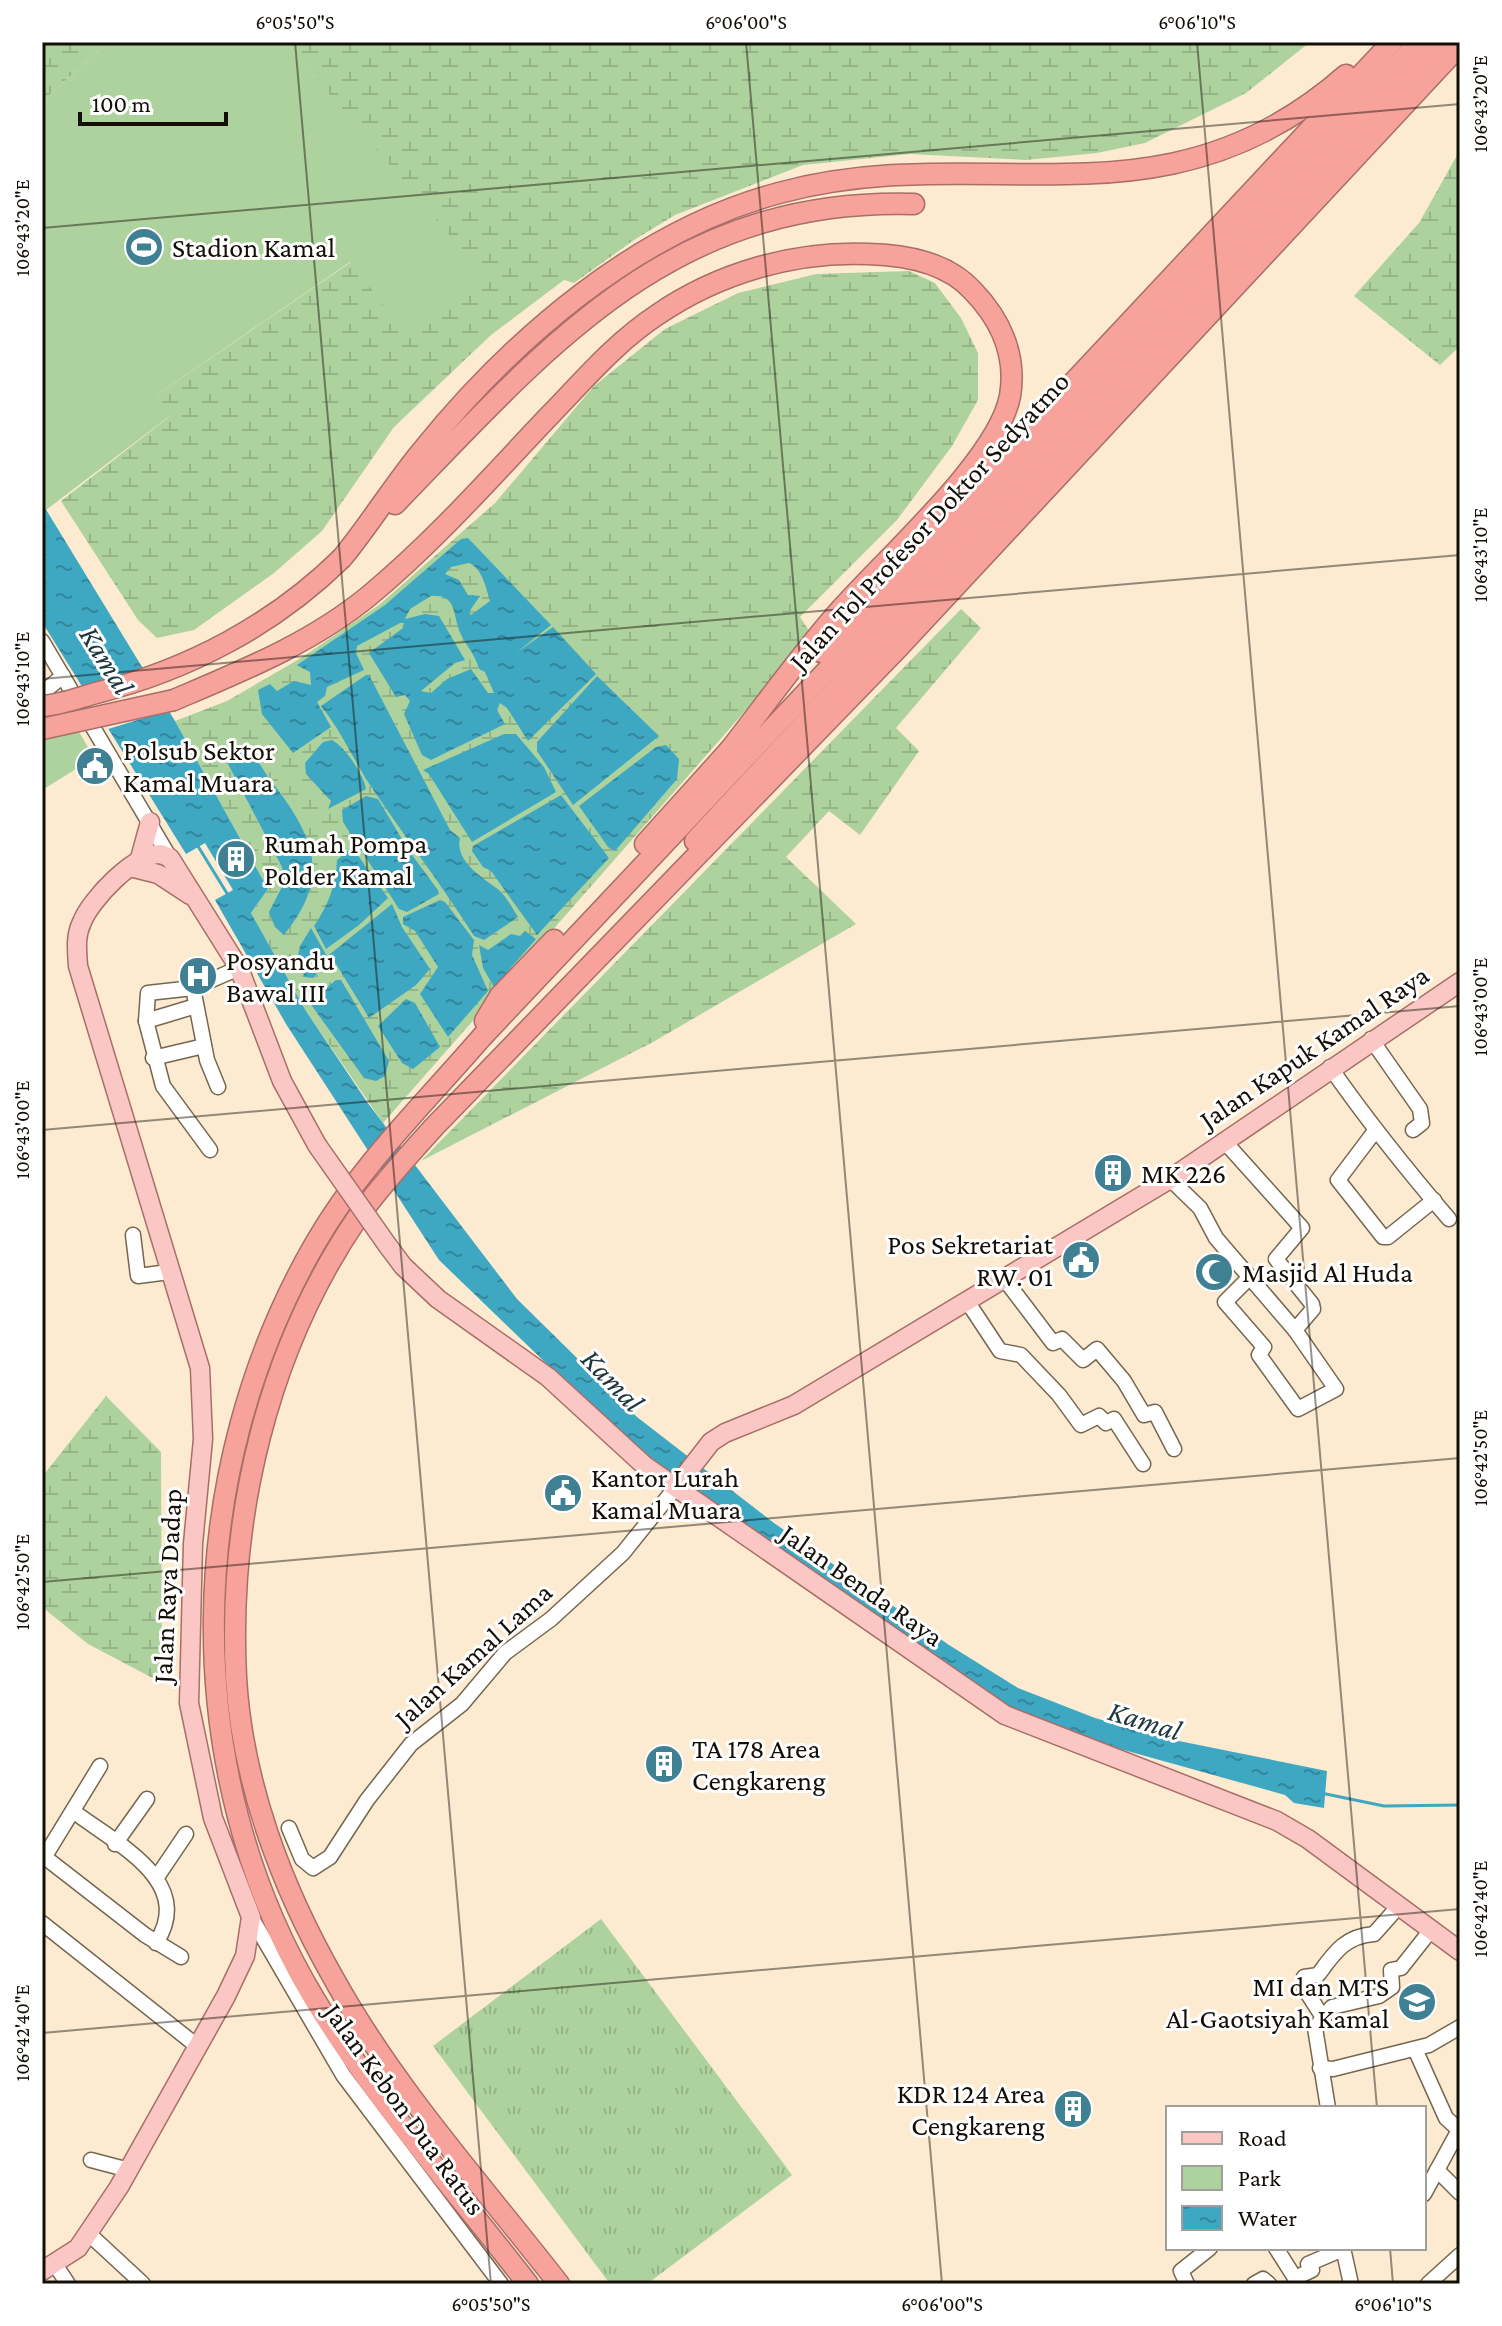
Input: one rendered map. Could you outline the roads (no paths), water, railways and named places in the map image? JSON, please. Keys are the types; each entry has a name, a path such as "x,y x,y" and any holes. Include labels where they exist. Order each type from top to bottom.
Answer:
{"highway":[{"path":"342,558 422,450 515,354 586,292 688,228 778,193 862,177 1075,176 1181,163 1214,154 1279,123 1337,83 1381,42"},
{"name":"Jalan Tol Profesor Doktor Sedyatmo","path":"481,1038 489,1011 500,996 1392,42"},
{"name":"Jalan Tol Profesor Doktor Sedyatmo","path":"528,2284 367,2077 315,1999 274,1918 251,1859 228,1771 215,1682 213,1600 224,1485 246,1400 276,1321 317,1241 363,1172 481,1038 1419,42"},
{"name":"Jalan Tol Profesor Doktor Sedyatmo","path":"560,996 667,871 1440,42"},
{"name":"Jalan Tol Profesor Doktor Sedyatmo","path":"559,2284 386,2061 334,1981 294,1904 272,1849 249,1765 236,1679 236,1600 247,1487 269,1403 297,1327 336,1253 379,1188 434,1127 682,875 1460,45"},
{"path":"42,706 130,685 208,654 275,614 342,558 543,353 586,315 630,284 716,238 774,218 830,207 914,204"},
{"path":"42,729 174,700 298,644 368,596 495,474 616,346 657,314 741,272 797,257 845,253 900,255 932,264 962,279 989,308 1006,339 1011,365 1010,396 998,428 977,462 832,619 729,751"}],"main road":[{"path":"134,864 150,822"},
{"path":"134,864 155,853 170,858 239,968"},
{"path":"134,864 158,874 196,899"},
{"name":"Jalan Raya Dadap","path":"134,864 94,900 81,923 76,942 78,966 169,1272 193,1338 203,1394 203,1439 193,1544 189,1703 213,1818 251,1917"},
{"name":"Jalan Benda Raya","path":"239,968 282,1081 317,1145 403,1266 438,1299 548,1377 601,1428 1005,1715 1277,1821 1308,1839 1460,1951"},
{"name":"Jalan Kapuk Kamal Raya","path":"679,1483 711,1442 725,1433 794,1405 1170,1179 1371,1039 1460,982"},
{"path":"48,2267 78,2248 129,2170 245,1956 251,1917"}],"street":[{"path":"42,641 170,858"},
{"path":"42,693 63,676"},
{"path":"210,1150 163,1086 153,1058 146,1021 146,995 198,986 239,968"},
{"path":"198,986 196,1006 204,1046 218,1087"},
{"path":"146,1021 196,1006"},
{"path":"1371,1039 1420,1109 1422,1123 1413,1130"},
{"path":"153,1058 204,1046"},
{"path":"1330,1067 1375,1131 1393,1148 1449,1219"},
{"path":"1375,1131 1338,1180 1383,1237 1388,1237 1434,1200"},
{"path":"1224,1141 1302,1228 1276,1259 1313,1309 1295,1330"},
{"path":"1170,1179 1200,1208 1216,1238 1295,1330 1336,1389 1298,1409 1259,1355 1264,1347 1225,1302 1249,1278"},
{"path":"133,1235 138,1276 169,1272"},
{"path":"1003,1277 1053,1343 1062,1339 1083,1360 1097,1349 1124,1381 1144,1415 1155,1412 1174,1449"},
{"path":"967,1301 1000,1351 1021,1355 1059,1395 1081,1425 1099,1416 1106,1423 1114,1419 1143,1464"},
{"name":"Jalan Kamal Lama","path":"289,1828 302,1859 313,1868 330,1857 367,1800 411,1744 462,1704 505,1653 551,1619 623,1553 679,1483"},
{"path":"100,1766 43,1856 156,1943 181,1957"},
{"path":"115,1844 147,1799"},
{"path":"73,1811 157,1877 169,1903 170,1916 156,1943"},
{"path":"157,1877 186,1834"},
{"path":"1324,2019 1304,1988 1304,1977 1318,1975 1339,1947 1357,1935 1374,1934 1398,1907"},
{"name":"Jalan Kebon Dua Ratus","path":"251,1917 343,2075 501,2284"},
{"path":"42,1923 197,2046"},
{"path":"1328,2106 1314,2030 1332,2007 1379,1996 1392,1987 1391,1970 1401,1968 1431,1930"},
{"path":"1320,2068 1333,2069 1350,2062 1415,2049 1460,2027"},
{"path":"1415,2049 1446,2118 1459,2129 1426,2190"},
{"path":"91,2160 129,2170"},
{"path":"1437,2170 1460,2193"},
{"path":"88,2233 143,2284"},
{"path":"1277,2250 1290,2281 1312,2270 1308,2264 1341,2250"},
{"path":"1343,2250 1351,2284"},
{"path":"1187,2284 1181,2271 1206,2251"},
{"path":"1428,2284 1460,2255"},
{"path":"48,2267 68,2284"},
{"path":"1254,2284 1263,2279 1269,2284"}],"water":[{"path":"42,503 175,721 268,889 251,913 306,1011 367,1102 517,1299 637,1417 774,1523 949,1645 1018,1688 1095,1718 1169,1739 1327,1771 1324,1808 1294,1803 1285,1795 1113,1747 998,1702 739,1526 613,1428 439,1260 286,1024 215,900 233,890 205,843 186,854 42,622"},
{"path":"468,538 551,625 516,653 553,627 596,674 528,741 507,708 500,703 497,710 505,724 431,760 422,755 404,714 410,701 405,695 396,697 369,653 403,628 404,623 400,623 357,646 356,653 364,670 327,687 325,696 317,702 331,727 293,753 262,714 258,690 270,684 277,691 294,681 311,685 310,672 297,665 385,605 461,539","holes":["469,563 481,574 490,601 471,615 469,612 480,596 468,595 459,580 445,574 451,567","431,596 449,601 461,635 479,669 485,672 494,693 488,693 471,669 447,679 431,693 421,691 455,663 465,660 439,616 425,614 405,619 410,609"]},
{"path":"369,675 450,830 460,838 459,847 466,862 500,891 518,917 484,940 474,936 366,779 321,706"},
{"path":"597,676 659,736 573,805 537,751 537,742"},
{"path":"504,734 516,734 544,767 556,792 472,842 429,774 423,770"},
{"path":"332,740 353,762 366,789 328,809 331,801 306,774 305,763 323,742"},
{"path":"666,745 679,759 677,779 615,851 608,847 579,806 656,747"},
{"path":"239,750 255,758 287,802 307,839 312,857 308,894 284,935 275,927 269,912 284,883 282,867 227,762"},
{"path":"561,795 609,858 537,935 491,871 483,867 472,851 473,846"},
{"path":"366,796 378,799 409,851 438,890 439,894 407,912 399,909 343,822 342,810"},
{"path":"352,847 388,898 359,925 326,949 314,926 330,895 337,860"},
{"path":"440,900 445,902 474,940 472,955 488,991 448,1037 420,994 438,967 415,931 403,924 403,917"},
{"path":"392,904 402,927 430,969 416,985 369,1018 330,954"},
{"path":"311,928 329,960 313,978 305,977 297,961 300,946"},
{"path":"525,931 536,939 494,987 483,968 479,945 488,950 511,934 520,936"},
{"path":"336,980 341,980 389,1061 385,1076 376,1081 364,1078 310,1001"},
{"path":"406,999 415,1003 440,1047 413,1069 402,1063 378,1026"}],"waterway":[{"name":"Kamal","path":"196,843 228,895"},
{"name":"Kamal","path":"1321,1793 1384,1806 1460,1805"}],"place":[{"name":"Stadion Kamal","path":"144,247"},
{"name":"Polsub Sektor Kamal Muara","path":"95,766"},
{"name":"Rumah Pompa Polder Kamal","path":"236,859"},
{"name":"Posyandu Bawal III","path":"198,976"},
{"name":"MK 226","path":"1113,1173"},
{"name":"Pos Sekretariat RW. 01","path":"1081,1260"},
{"name":"Masjid Al Huda","path":"1214,1272"},
{"name":"Kantor Lurah Kamal Muara","path":"563,1493"},
{"name":"TA 178 Area Cengkareng","path":"664,1764"},
{"name":"MI dan MTS Al-Gaotsiyah Kamal","path":"1417,2002"},
{"name":"KDR 124 Area Cengkareng","path":"1073,2109"}]}
